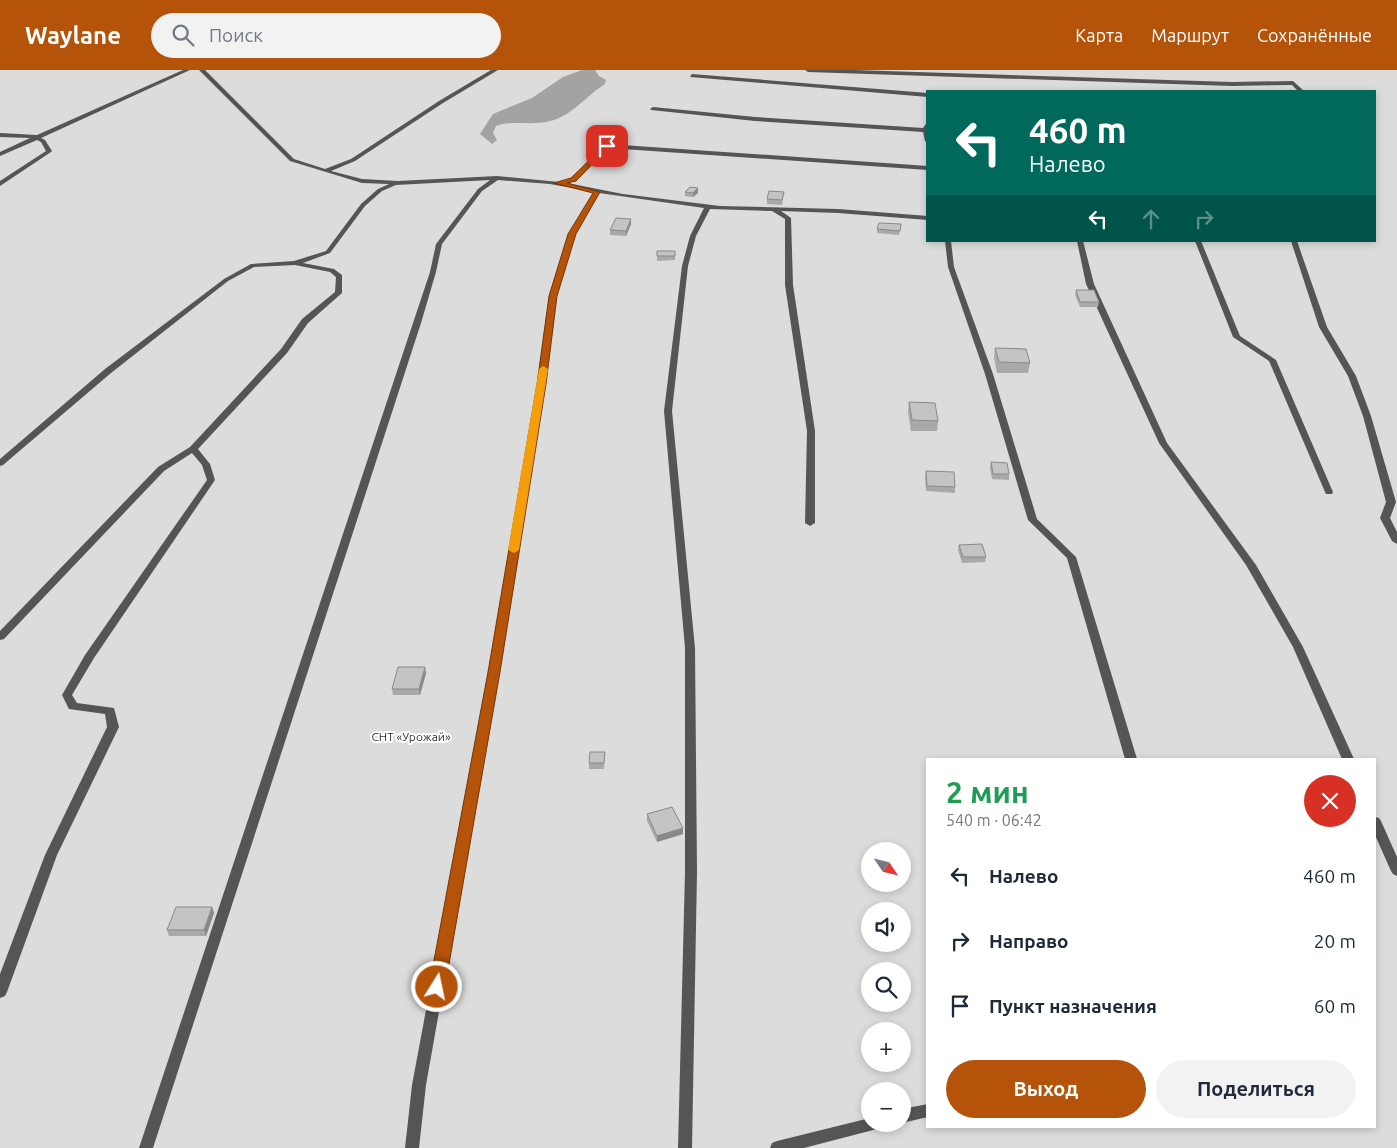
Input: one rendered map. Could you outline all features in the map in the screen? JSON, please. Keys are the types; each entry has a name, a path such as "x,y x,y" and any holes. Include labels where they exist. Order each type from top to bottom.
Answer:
{"street":[{"path":"0,154 187,70"},
{"path":"202,70 292,160 362,181 398,183 497,178 558,183 597,192 708,206 838,211 926,218"},
{"path":"325,171 353,160 441,102 495,70"},
{"path":"808,70 1232,84 1293,83 1299,90"},
{"path":"692,76 926,95"},
{"path":"653,109 755,119 925,130 926,134"},
{"path":"0,135 36,137 43,141 49,151 0,184"},
{"path":"558,183 574,180 607,146 926,168"},
{"path":"146,1148 417,323 433,272 439,244 480,190 497,178"},
{"path":"0,463 108,371 226,280 253,266 295,263 328,252 363,206 380,190 398,183"},
{"path":"412,1148 419,1085 494,672 541,384 553,296 572,234 597,192"},
{"path":"685,1148 691,872 690,648 668,411 685,266 693,236 708,206"},
{"path":"775,210 788,218 789,285 811,432 810,523"},
{"path":"948,242 951,267 989,374 1034,520 1071,557 1131,758"},
{"path":"1080,242 1090,284 1164,443 1251,565 1275,606 1298,647 1348,758"},
{"path":"1198,242 1237,337 1272,360 1329,492"},
{"path":"1294,242 1323,327 1352,376 1367,416 1391,502 1385,518 1397,541"},
{"path":"0,637 160,469 193,449 284,351 304,321 338,293 340,276 332,270 295,263"},
{"path":"0,992 51,855 113,727 110,712 73,706 67,695 88,657 211,480 206,464 193,449"},
{"path":"1376,823 1397,871"},
{"path":"911,1114 926,1110"},
{"path":"777,1148 861,1127"}],"green space":[{"name":"СНТ «Урожай»","path":"0,70 1397,70 1397,1148 0,1148"}],"shaded area":[{"path":"582,70 595,70 599,76 606,80 605,84 565,115 550,121 508,123 496,126 493,133 497,140 492,144 480,134 493,114 532,98 563,77"}],"building":[{"path":"690,187 698,188 693,193 685,192"},
{"path":"769,191 784,192 782,200 767,199"},
{"path":"616,218 631,219 626,231 610,230"},
{"path":"879,223 901,224 900,231 877,229"},
{"path":"657,251 675,251 675,256 657,256"},
{"path":"1076,290 1094,290 1099,302 1080,302"},
{"path":"995,348 1026,349 1030,363 999,362"},
{"path":"909,402 935,403 938,421 912,420"},
{"path":"991,462 1007,463 1009,474 993,474"},
{"path":"926,471 954,472 955,487 927,486"},
{"path":"982,544 986,557 963,557 959,545"},
{"path":"398,667 425,667 419,689 392,689"},
{"path":"590,752 605,752 604,763 589,763"},
{"path":"672,807 683,828 657,836 647,814"},
{"path":"176,907 212,907 204,930 167,930"}],"slow traffic":[{"path":"514,550 543,369"}],"route":[{"path":"437,987 494,672 541,384 553,296 572,234 597,192 558,183 574,180 607,146"}]}
